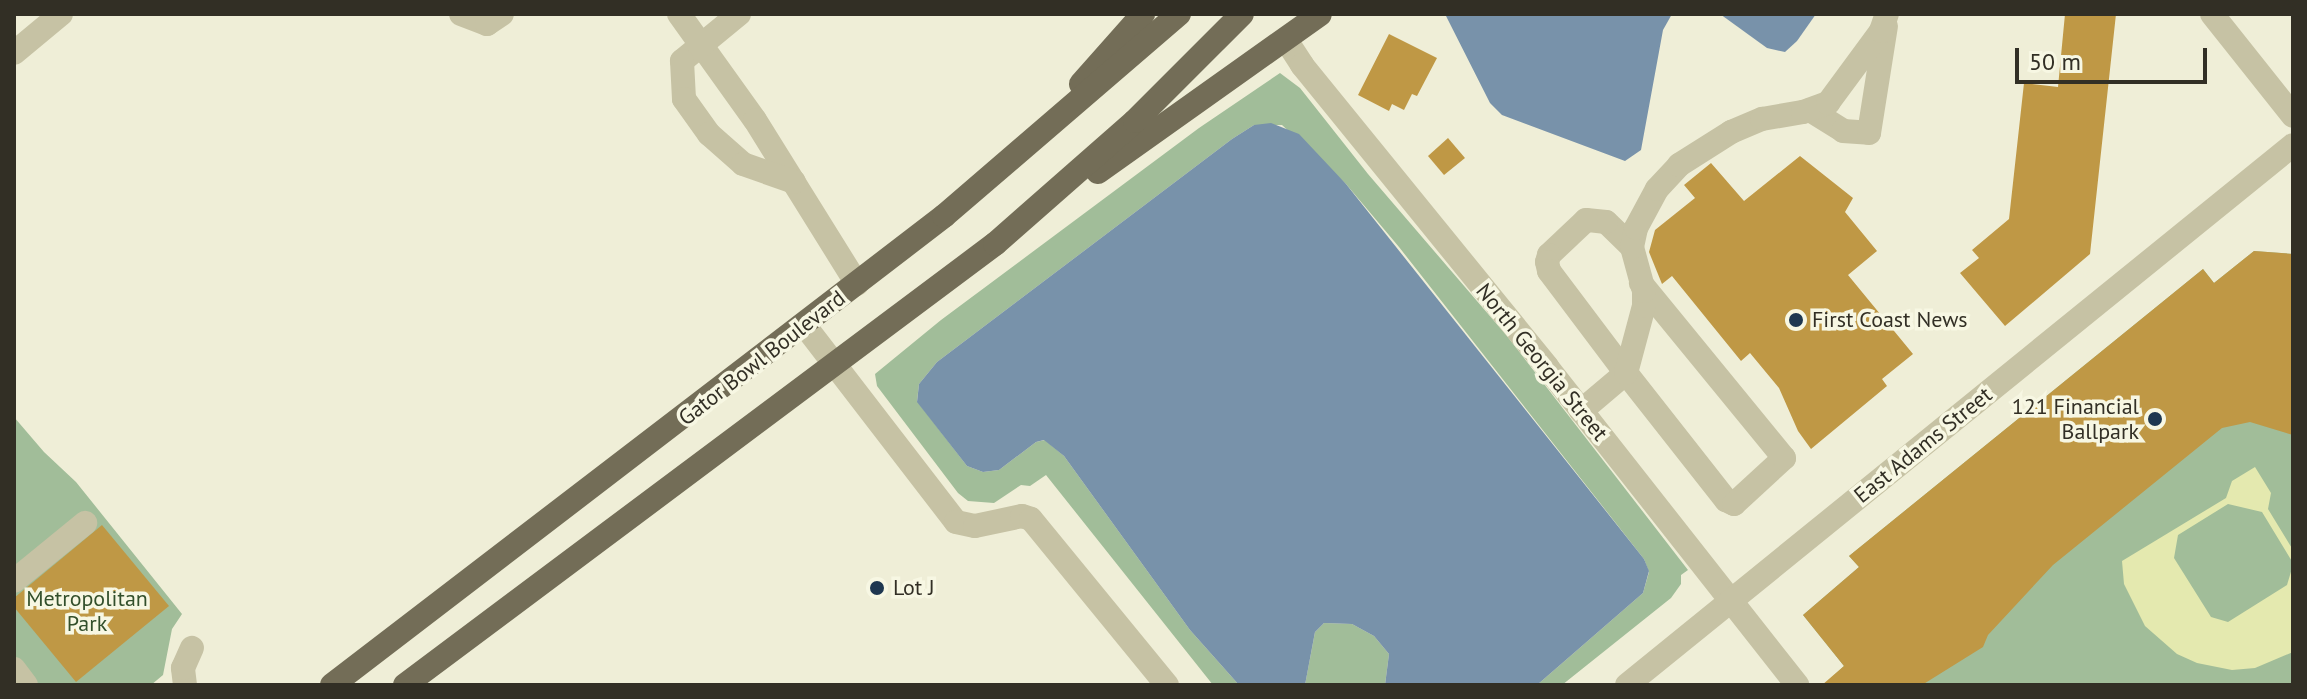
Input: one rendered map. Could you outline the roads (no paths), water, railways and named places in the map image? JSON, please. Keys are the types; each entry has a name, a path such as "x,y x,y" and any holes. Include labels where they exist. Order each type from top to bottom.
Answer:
{"main road":[{"path":"1019,156 1143,14"},
{"name":"Gator Bowl Boulevard","path":"332,685 805,326 1019,156 1179,14"},
{"path":"995,244 1135,121 1242,14"},
{"path":"1286,40 1296,14"},
{"path":"405,685 995,244 1320,14"}],"street":[{"path":"14,53 61,14"},
{"path":"461,14 487,24 502,14"},
{"path":"679,14 702,43 794,182 857,284"},
{"path":"739,14 682,61 684,99 709,134 743,164 794,182"},
{"path":"2212,14 2293,116"},
{"path":"1581,411 1626,373 1644,306 1632,247 1636,228 1657,189 1679,165 1705,146 1752,123 1828,103 1887,17"},
{"path":"1810,110 1843,131 1869,133 1887,17"},
{"name":"North Georgia Street","path":"1286,40 1302,65 1797,685"},
{"name":"East Adams Street","path":"1627,685 2293,145"},
{"path":"1632,247 1606,222 1586,220 1549,255 1549,271 1726,500 1734,504 1781,465 1784,458 1641,283"},
{"path":"805,326 956,522 975,526 1022,516 1031,519 1167,685"},
{"path":"14,581 85,523"},
{"path":"185,685 183,668 192,648"},
{"path":"14,669 26,685"}],"water":[{"path":"1445,14 1672,14 1663,30 1641,150 1625,161 1502,115 1490,103"},
{"path":"1720,14 1816,14 1785,52 1767,48"},
{"path":"1271,123 1299,134 1346,184 1644,559 1649,571 1643,593 1537,685 1385,685 1389,654 1374,636 1352,624 1324,623 1315,632 1305,685 1239,685 1190,630 1064,456 1044,440 1036,442 999,470 983,472 967,466 917,402 919,384 937,362 1232,139 1254,125"}],"place":[{"name":"First Coast News","path":"1796,320"},
{"name":"121 Financial Ballpark","path":"2155,419"},
{"name":"Lot J","path":"877,588"}],"park label":[{"name":"Metropolitan Park","path":"87,610"}]}
